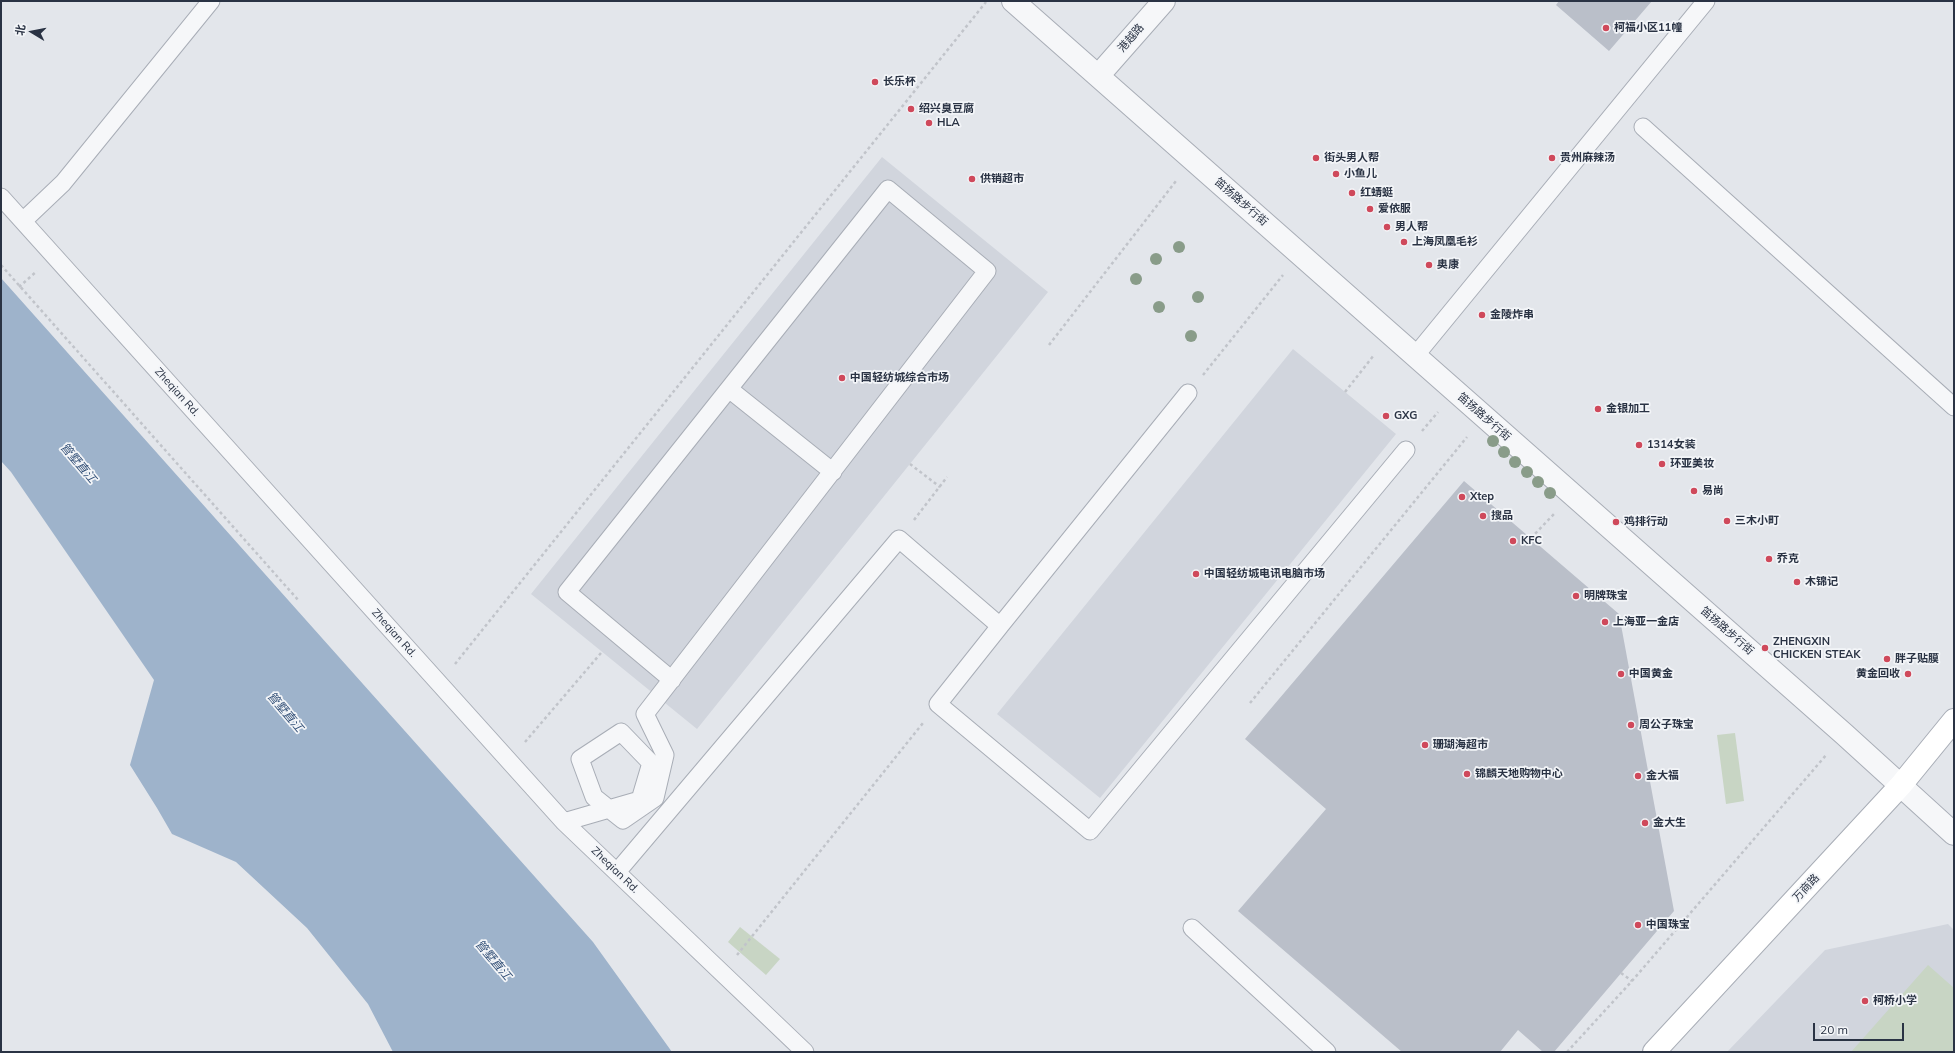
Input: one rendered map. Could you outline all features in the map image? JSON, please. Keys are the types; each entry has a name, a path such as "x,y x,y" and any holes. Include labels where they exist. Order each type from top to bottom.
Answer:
{"street":[{"name":"笛扬路步行街","path":"1013,1 1844,734 1954,834"},
{"name":"港越路","path":"1098,76 1164,1"},
{"name":"万商路","path":"1654,1052 1901,785 1954,720"}],"lane":[{"path":"23,221 63,183 211,1"},
{"path":"1415,356 1706,1"},
{"path":"1644,127 1954,407"},
{"path":"564,822 587,815 602,811 610,809 617,807 640,800 651,763 621,732 580,759 594,797 606,806 612,811 624,820 655,798 665,755 645,714 672,680 833,472 987,271 888,189 567,592 672,680"},
{"name":"Zheqian Rd.","path":"1,196 564,822 805,1052"},
{"path":"728,389 833,472"},
{"path":"1188,393 938,704 1090,831 1406,450"},
{"path":"617,872 899,539 1000,626"},
{"path":"1192,928 1327,1052"}],"path":[{"path":"439,683 987,1"},
{"path":"1049,345 1193,160"},
{"path":"1188,393 1300,254"},
{"path":"1,265 299,601"},
{"path":"1345,392 1390,334"},
{"path":"1406,450 1455,391"},
{"path":"1250,703 1484,416"},
{"path":"910,464 940,487"},
{"path":"899,539 947,477"},
{"path":"1531,538 1572,494"},
{"path":"509,761 603,652"},
{"path":"722,973 759,929 938,704"},
{"path":"1567,1052 1632,981 1844,734"},
{"path":"1621,973 1632,981"}],"shaded area":[{"name":"中国轻纺城综合市场","path":"882,157 1048,292 697,729 531,594"},
{"name":"中国轻纺城电讯电脑市场","path":"1293,349 1396,434 1100,798 997,714"},
{"name":"柯桥小学","path":"1948,924 1954,930 1954,1052 1727,1052 1825,950"}],"green space":[{"path":"1735,733 1744,801 1726,804 1717,735"},
{"path":"740,927 780,959 766,975 728,942"},
{"path":"1928,965 1954,988 1954,1052 1851,1052"}],"water":[{"name":"管墅直江","path":"1,278 593,942 672,1052 393,1052 368,1004 307,928 236,862 172,834 130,765 154,680 11,472 1,461"}],"building":[{"name":"柯福小区11幢","path":"1559,1 1652,1 1609,51 1556,5"},
{"name":"锦麟天地购物中心","path":"1464,481 1619,614 1674,911 1554,1052 1543,1052 1518,1030 1500,1052 1402,1052 1238,911 1326,809 1245,739"}],"place":[{"name":"柯福小区11幢","path":"1606,28"},
{"name":"长乐杯","path":"875,82"},
{"name":"绍兴臭豆腐","path":"911,109"},
{"name":"HLA","path":"929,123"},
{"name":"街头男人帮","path":"1316,158"},
{"name":"贵州麻辣汤","path":"1552,158"},
{"name":"小鱼儿","path":"1336,174"},
{"name":"供销超市","path":"972,179"},
{"name":"红蜻蜓","path":"1352,193"},
{"name":"爱依服","path":"1370,209"},
{"name":"男人帮","path":"1387,227"},
{"name":"上海凤凰毛衫","path":"1404,242"},
{"name":"奥康","path":"1429,265"},
{"name":"金陵炸串","path":"1482,315"},
{"name":"中国轻纺城综合市场","path":"842,378"},
{"name":"金银加工","path":"1598,409"},
{"name":"GXG","path":"1386,416"},
{"name":"1314女装","path":"1639,445"},
{"name":"环亚美妆","path":"1662,464"},
{"name":"易尚","path":"1694,491"},
{"name":"Xtep","path":"1462,497"},
{"name":"搜品","path":"1483,516"},
{"name":"三木小町","path":"1727,521"},
{"name":"鸡排行动","path":"1616,522"},
{"name":"KFC","path":"1513,541"},
{"name":"乔克","path":"1769,559"},
{"name":"中国轻纺城电讯电脑市场","path":"1196,574"},
{"name":"木锦记","path":"1797,582"},
{"name":"明牌珠宝","path":"1576,596"},
{"name":"上海亚一金店","path":"1605,622"},
{"name":"ZHENGXIN CHICKEN STEAK","path":"1765,648"},
{"name":"胖子贴膜","path":"1887,659"},
{"name":"中国黄金","path":"1621,674"},
{"name":"黄金回收","path":"1908,674"},
{"name":"周公子珠宝","path":"1631,725"},
{"name":"珊瑚海超市","path":"1425,745"},
{"name":"锦麟天地购物中心","path":"1467,774"},
{"name":"金大福","path":"1638,776"},
{"name":"金大生","path":"1645,823"},
{"name":"中国珠宝","path":"1638,925"},
{"name":"柯桥小学","path":"1865,1001"}]}
